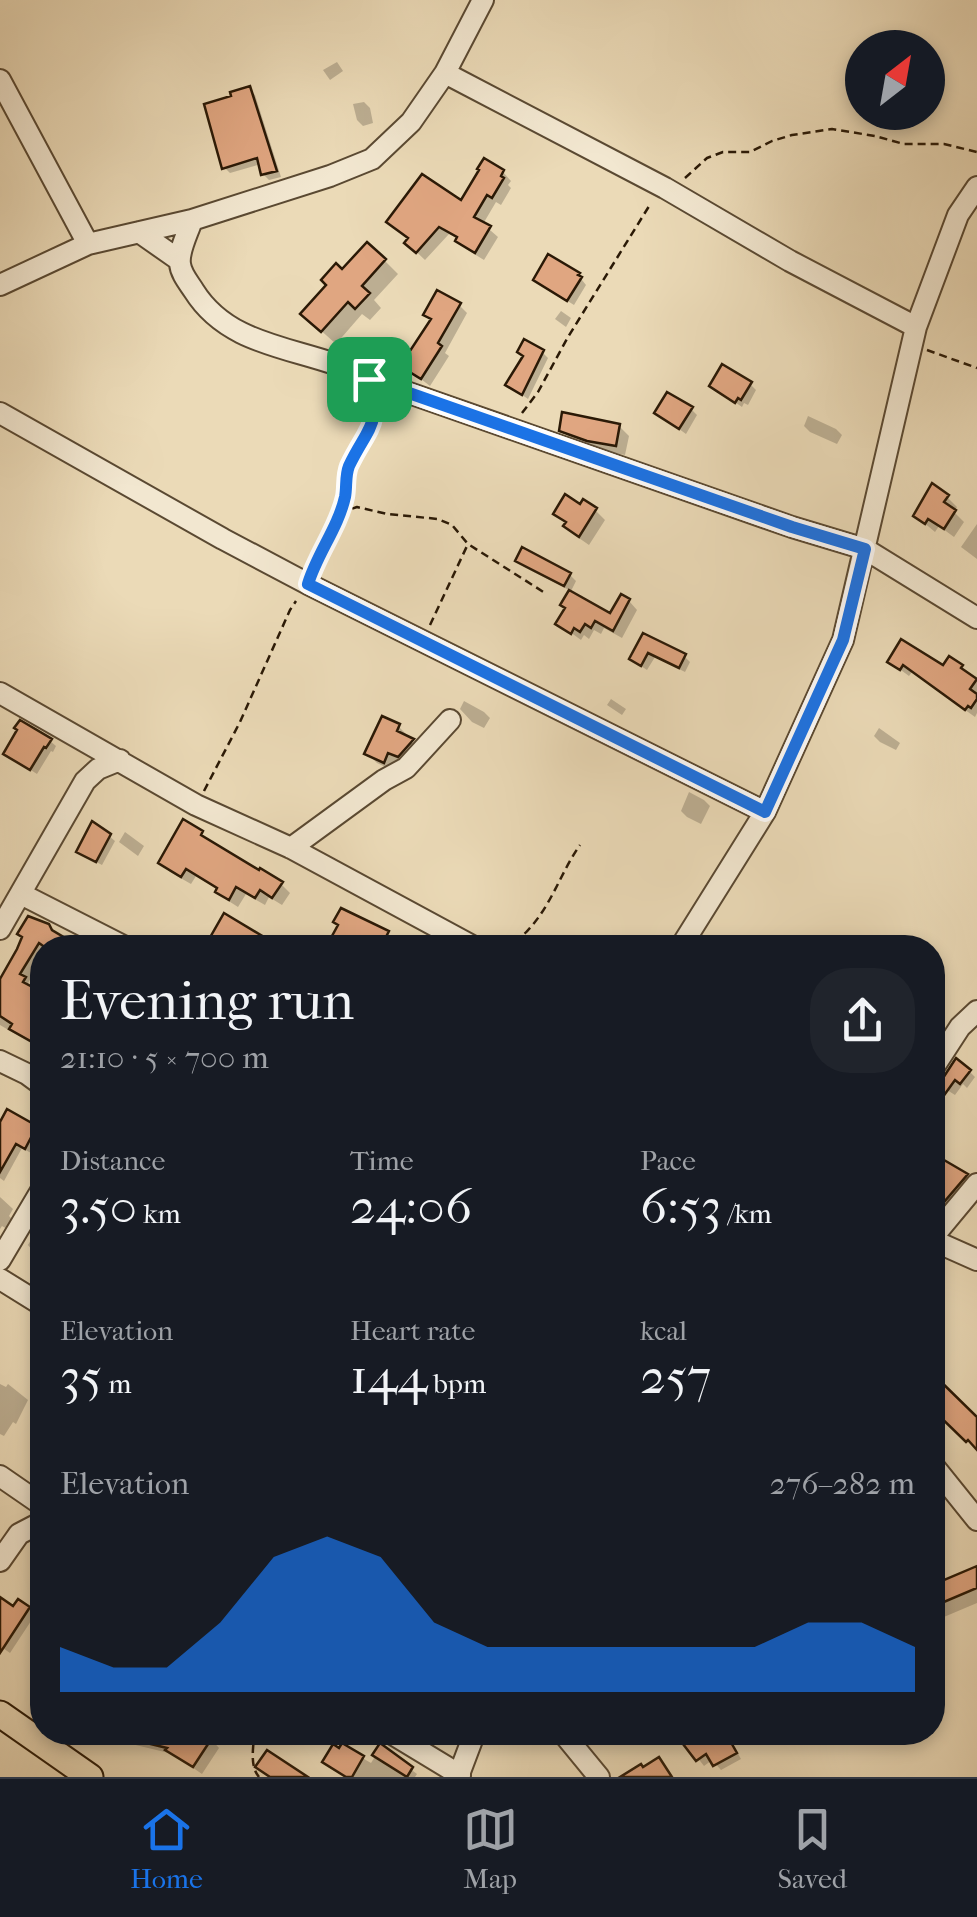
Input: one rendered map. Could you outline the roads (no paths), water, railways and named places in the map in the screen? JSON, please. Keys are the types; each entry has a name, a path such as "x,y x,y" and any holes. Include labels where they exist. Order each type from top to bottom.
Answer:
{"main road":[{"path":"0,1714 30,1735"},
{"path":"44,1745 90,1777"}],"street":[{"path":"0,285 88,244 192,220 372,159 411,122 445,72 483,0"},
{"path":"445,72 666,188 914,336"},
{"path":"0,80 88,244"},
{"path":"688,935 765,812 843,640 914,336 958,215 977,187"},
{"path":"192,220 179,260 181,270 215,318 238,332 350,368 369,379 792,527 865,549 977,618"},
{"path":"140,232 179,260"},
{"path":"0,413 308,584 765,812"},
{"path":"0,693 196,805 291,848 449,935"},
{"path":"291,848 406,768 450,720"},
{"path":"0,930 85,781 98,768 120,760"},
{"path":"20,894 102,935"},
{"path":"945,1050 977,1011"},
{"path":"0,1061 30,1076"},
{"path":"945,1223 977,1184"},
{"path":"0,1260 30,1209"},
{"path":"945,1245 977,1260"},
{"path":"0,1278 30,1298"},
{"path":"0,1476 30,1496"},
{"path":"945,1477 968,1501 977,1520"},
{"path":"0,1561 18,1534 22,1491"},
{"path":"18,1534 30,1528"},
{"path":"410,1745 459,1776 471,1745"},
{"path":"573,1745 599,1777"}]}
